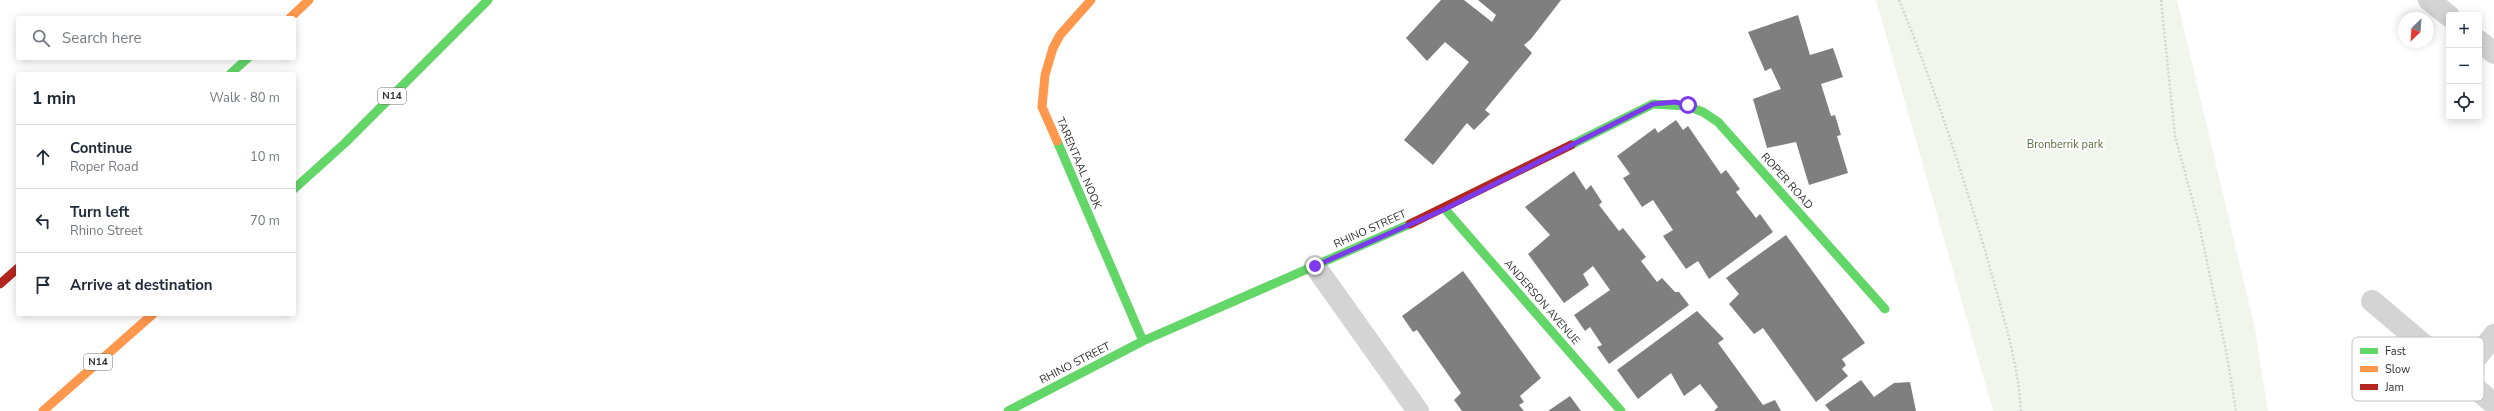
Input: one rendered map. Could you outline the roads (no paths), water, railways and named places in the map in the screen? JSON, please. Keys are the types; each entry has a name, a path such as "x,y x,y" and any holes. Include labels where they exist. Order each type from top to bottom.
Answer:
{"main road":[{"path":"292,16 309,0"},
{"name":"N14","path":"296,187 345,143 488,0"},
{"name":"TARENTAAL NOOK","path":"1091,0 1073,16 1057,40 1046,62 1042,81 1042,107 1144,341"},
{"path":"232,72 246,60"},
{"name":"ROPER ROAD","path":"1653,104 1675,102 1688,105 1709,114 1718,122 1885,309"},
{"name":"RHINO STREET","path":"1008,411 1144,341 1445,209 1653,104"},
{"name":"ANDERSON AVENUE","path":"1445,209 1621,411"},
{"path":"0,284 16,270"},
{"name":"N14","path":"43,411 151,316"}],"street":[{"path":"2429,0 2446,14"},
{"path":"2482,43 2494,53"},
{"path":"1315,266 1418,411"},
{"path":"2372,300 2416,337"},
{"path":"2484,348 2494,335"},
{"path":"2484,395 2494,404"}],"park label":[{"name":"Bronberrik park","path":"2065,144"}]}
